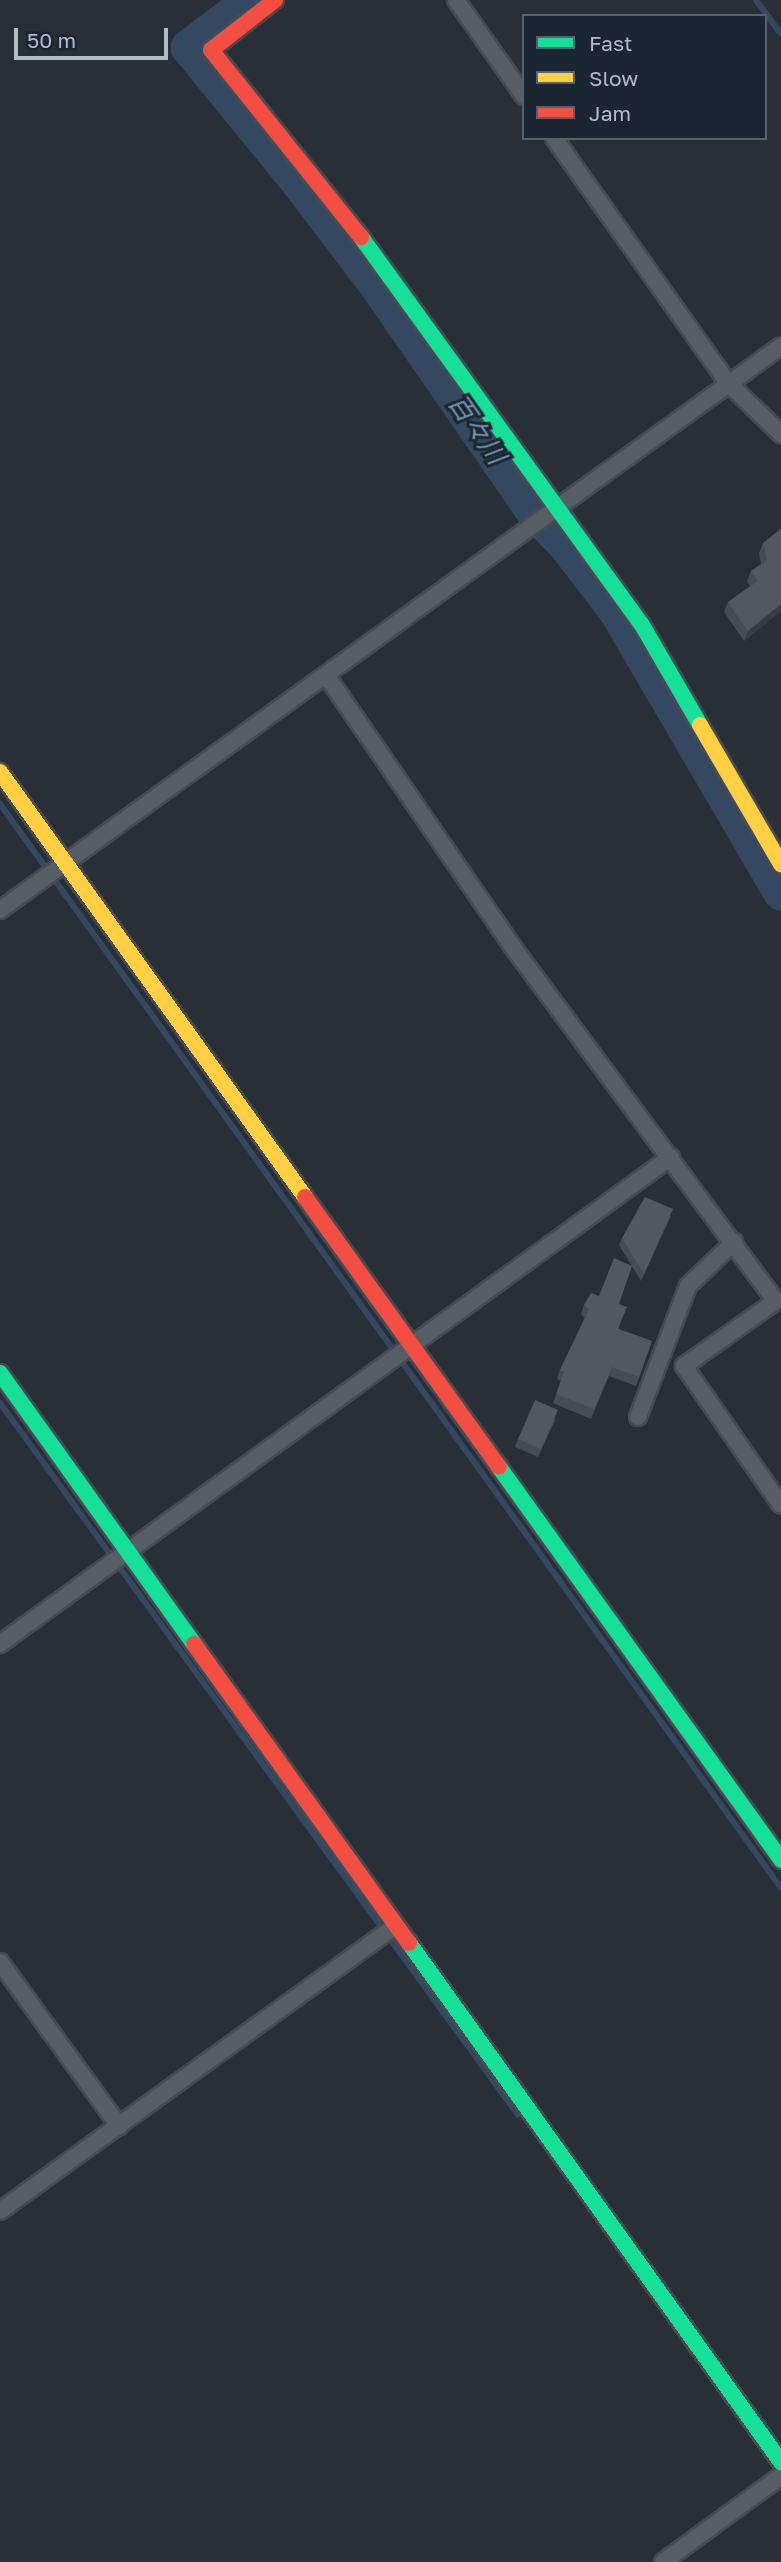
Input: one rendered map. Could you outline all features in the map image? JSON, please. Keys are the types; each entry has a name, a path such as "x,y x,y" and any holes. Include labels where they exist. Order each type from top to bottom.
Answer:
{"street":[{"path":"275,0 211,50 366,244 554,511 642,625 781,864"},
{"path":"456,0 522,93"},
{"path":"555,140 728,383 781,435"},
{"path":"0,910 781,346"},
{"path":"326,675 512,946 776,1301 684,1366"},
{"path":"0,772 62,866 408,1349 781,1860"},
{"path":"0,1644 671,1157"},
{"path":"638,1417 688,1286 734,1242"},
{"path":"664,1351 684,1366 781,1505"},
{"path":"0,1373 388,1932 781,2462"},
{"path":"0,2211 388,1932"},
{"path":"0,1962 119,2126"},
{"path":"663,2562 781,2476"}],"building":[{"path":"781,529 781,604 748,631 728,602 758,581 751,571 767,561 763,543"},
{"path":"645,1197 673,1209 644,1274 622,1238"},
{"path":"614,1258 632,1266 619,1304 627,1307 618,1329 652,1341 639,1377 612,1367 594,1409 556,1394 564,1372 560,1370 589,1309 584,1305 591,1293 599,1296"},
{"path":"535,1400 558,1410 541,1449 518,1439"}],"waterway":[{"name":"百々川","path":"251,0 189,47 300,183 376,283 535,513 565,543 617,611 781,892"},
{"path":"756,0 766,14"},
{"path":"767,15 781,34"},
{"path":"0,804 781,1888"},
{"path":"0,1403 518,2115"}],"traffic: fast":[{"path":"361,237 642,625 700,725"},
{"path":"0,1373 194,1644"},
{"path":"499,1467 781,1860"},
{"path":"409,1943 781,2462"}],"traffic: slow":[{"path":"700,725 781,864"},
{"path":"0,772 305,1197"}],"traffic: jam":[{"path":"275,0 211,50 361,237"},
{"path":"305,1197 499,1467"},
{"path":"194,1644 409,1943"}]}
